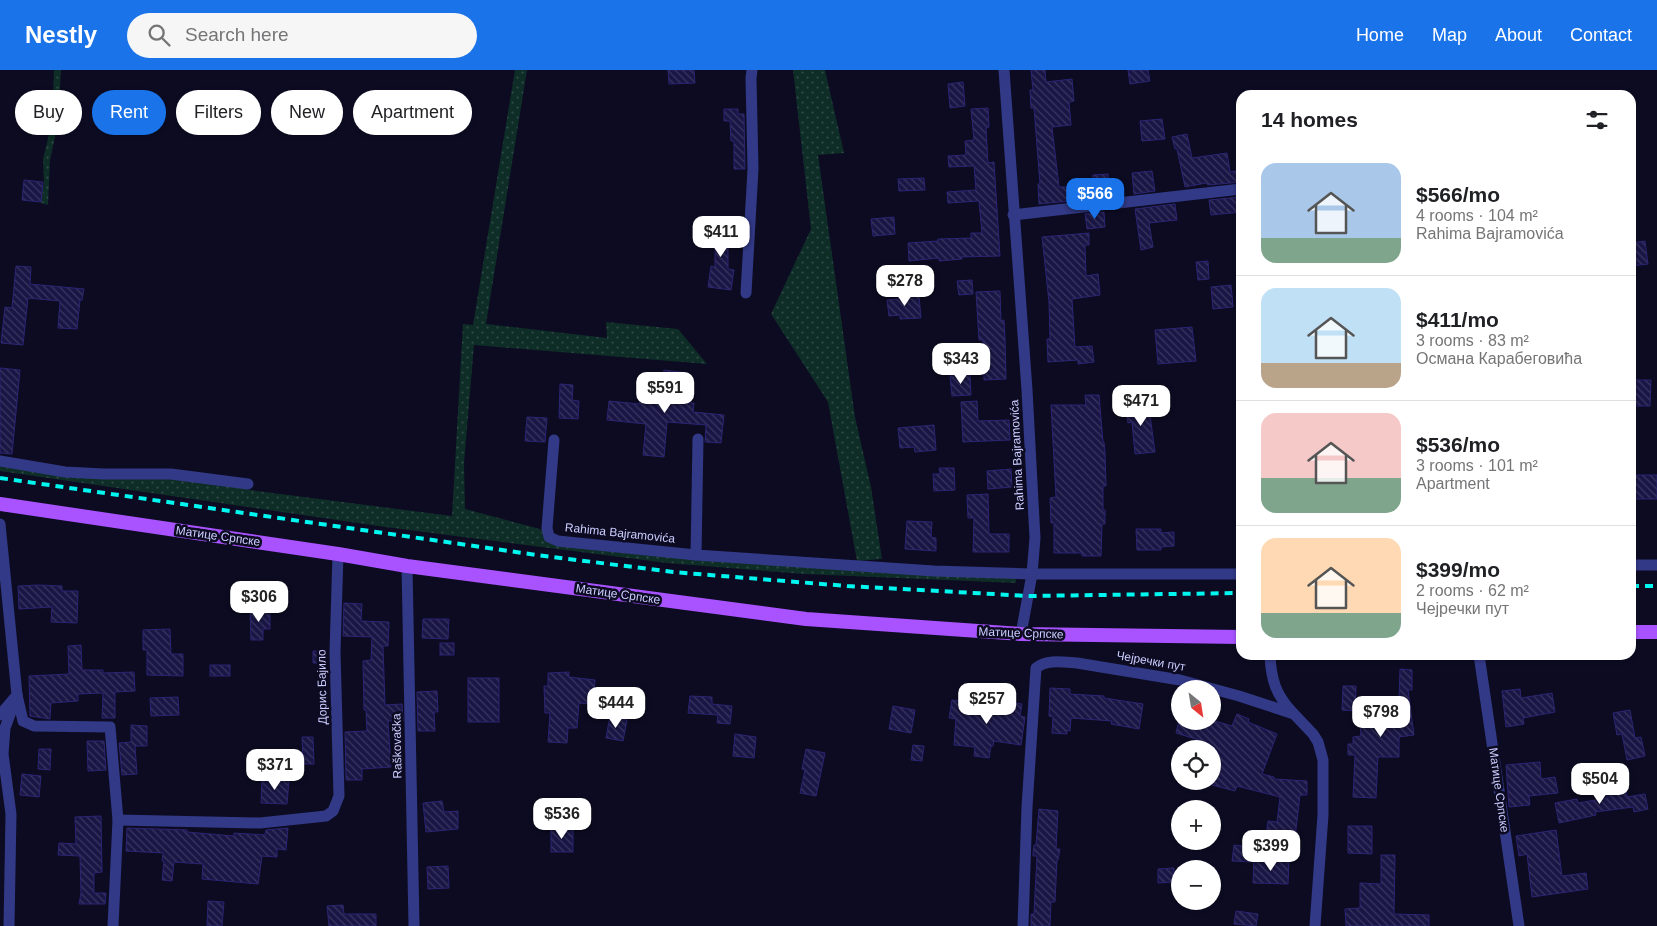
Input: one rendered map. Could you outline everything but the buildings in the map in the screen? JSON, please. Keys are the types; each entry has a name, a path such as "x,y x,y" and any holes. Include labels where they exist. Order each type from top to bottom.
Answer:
{"main road":[{"name":"Матице Српске","path":"0,504 407,566 806,619 1021,634 1236,637"},
{"path":"1636,632 1657,632"}],"street":[{"path":"746,293 753,169 752,70"},
{"name":"Rahima Bajramovića","path":"1004,70 1013,215 1020,278 1031,451 1034,538 1032,574 1021,634"},
{"path":"1013,215 1236,190"},
{"path":"696,555 698,439"},
{"name":"Rahima Bajramovića","path":"554,440 548,528 549,537 558,541 696,555 925,570 1032,574 1236,574"},
{"path":"0,461 65,472 171,474 248,484"},
{"path":"0,524 17,695 23,721 34,726 110,727 118,820 113,926"},
{"name":"Дорис Бајило","path":"118,820 260,823 326,816 333,811 339,796 335,652 338,554"},
{"path":"1636,565 1657,565"},
{"name":"Raškovačka","path":"407,566 414,926"},
{"path":"1270,660 1280,700 1318,742 1323,760 1323,815 1315,926"},
{"name":"Матице Српске","path":"1480,660 1519,926"},
{"name":"Чејречки пут","path":"1023,926 1027,808 1036,668 1040,664 1076,663 1180,680 1239,696 1294,714"},
{"path":"0,715 17,695"},
{"path":"9,926 11,814 3,754 5,728 17,695"}],"green space":[{"path":"54,70 61,70 60,90 53,90"},
{"path":"515,70 527,70 486,324 607,338 606,322 678,329 707,364 474,345 464,463 465,509 551,532 550,540 1016,572 1016,583 804,574 667,563 385,527 0,471 0,464 156,475 257,491 452,516 463,324 473,325"},
{"path":"793,70 825,70 844,153 818,155 855,417 871,487 882,559 857,561 828,402 771,314 811,229"},
{"path":"49,135 55,135 50,160 48,205 41,203 44,182 43,159"}],"railway":[{"path":"0,478 537,555 673,572 847,586 1029,596 1236,593"},
{"path":"1636,586 1657,586"}]}
